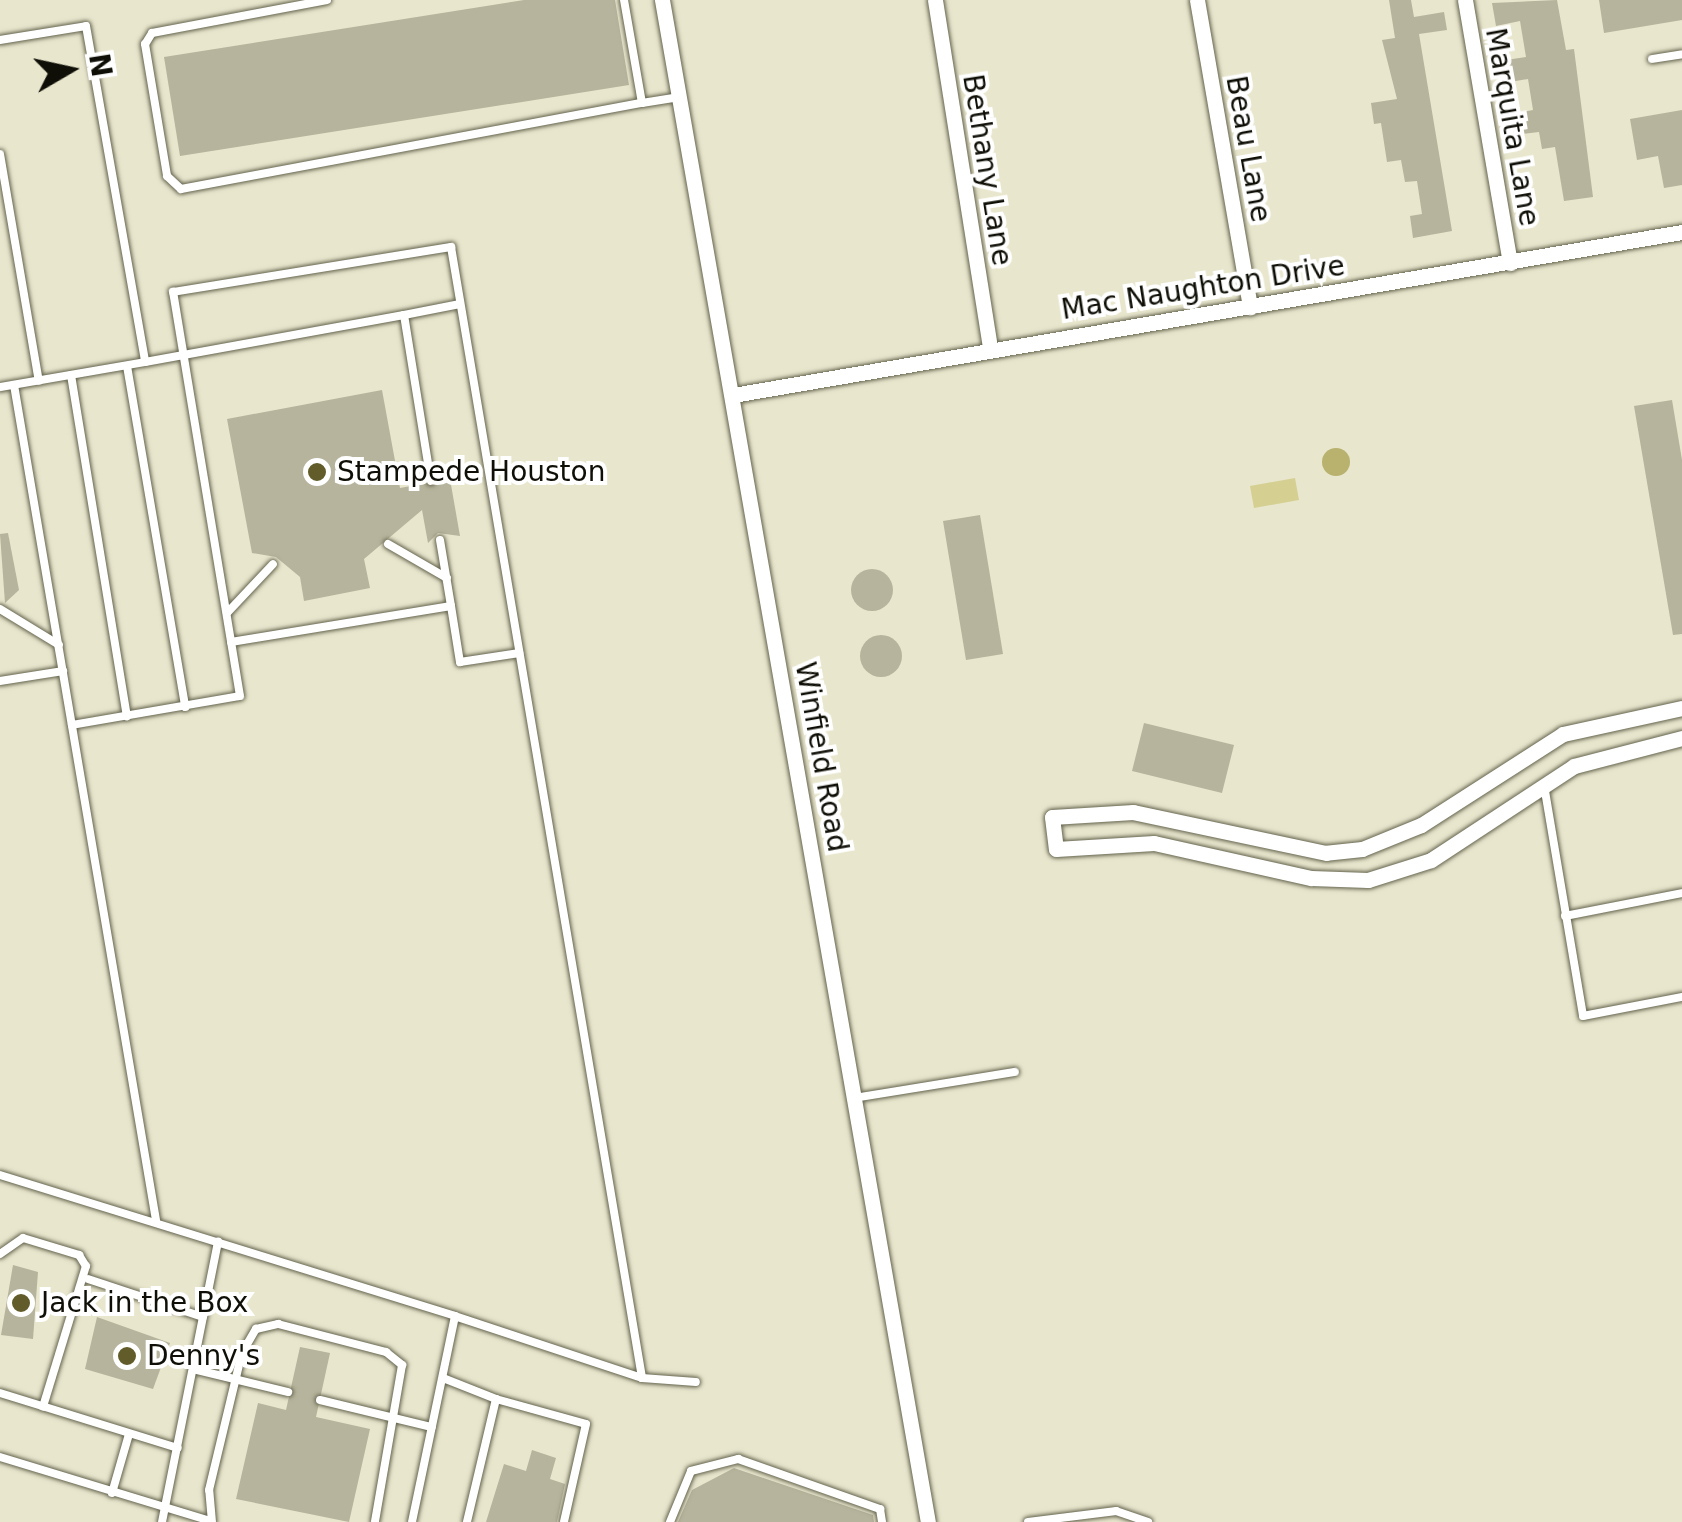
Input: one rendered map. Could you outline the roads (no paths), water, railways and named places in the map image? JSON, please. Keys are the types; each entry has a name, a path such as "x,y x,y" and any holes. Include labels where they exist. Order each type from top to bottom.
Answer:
{"street":[{"name":"Winfield Road","path":"662,0 928,1522"},
{"name":"Bethany Lane","path":"934,0 990,348"},
{"name":"Beau Lane","path":"1197,0 1250,307"},
{"name":"Marquita Lane","path":"1465,0 1510,263"},
{"name":"Mac Naughton Drive","path":"733,395 1682,232"},
{"path":"1682,708 1563,734 1422,825 1362,849 1326,853 1185,817 1052,817 1056,850 1154,843 1311,878 1368,880 1431,860 1544,786 1618,751 1682,738"},
{"path":"1611,722 1618,751"},
{"path":"1362,849 1368,880"}],"lane":[{"path":"328,0 152,33 145,44 167,176 181,189 680,97"},
{"path":"624,0 642,103"},
{"path":"0,40 86,26 144,362"},
{"path":"1652,59 1682,54"},
{"path":"0,154 39,381"},
{"path":"72,725 240,696 173,292 451,247 642,1378"},
{"path":"0,387 460,304"},
{"path":"404,315 431,481"},
{"path":"127,366 172,652 185,706"},
{"path":"70,375 127,716"},
{"path":"14,385 156,1220"},
{"path":"440,540 460,662 519,653"},
{"path":"388,544 447,578"},
{"path":"227,613 273,564"},
{"path":"231,642 451,606"},
{"path":"0,609 59,645"},
{"path":"118,661 130,658"},
{"path":"0,681 63,671"},
{"path":"1544,786 1584,1016 1682,997"},
{"path":"1565,916 1682,893"},
{"path":"854,1098 1015,1072"},
{"path":"0,1175 156,1220 642,1378 696,1382"},
{"path":"0,1254 23,1238 79,1255 88,1279 43,1407"},
{"path":"162,1522 218,1242"},
{"path":"88,1279 204,1317"},
{"path":"412,1522 455,1316"},
{"path":"0,1457 164,1510 212,1521 235,1379 248,1339 278,1324 396,1356 404,1380 375,1522"},
{"path":"194,1369 288,1392"},
{"path":"443,1378 496,1399 586,1424 564,1522"},
{"path":"0,1394 178,1448"},
{"path":"466,1522 496,1399"},
{"path":"320,1400 432,1428"},
{"path":"112,1493 128,1434"},
{"path":"670,1522 691,1472 738,1458 880,1509 882,1522"},
{"path":"1028,1522 1116,1511 1148,1522"}],"place":[{"name":"Stampede Houston","path":"317,472"},
{"name":"Jack in the Box","path":"21,1303"},
{"name":"Denny's","path":"127,1356"}]}
